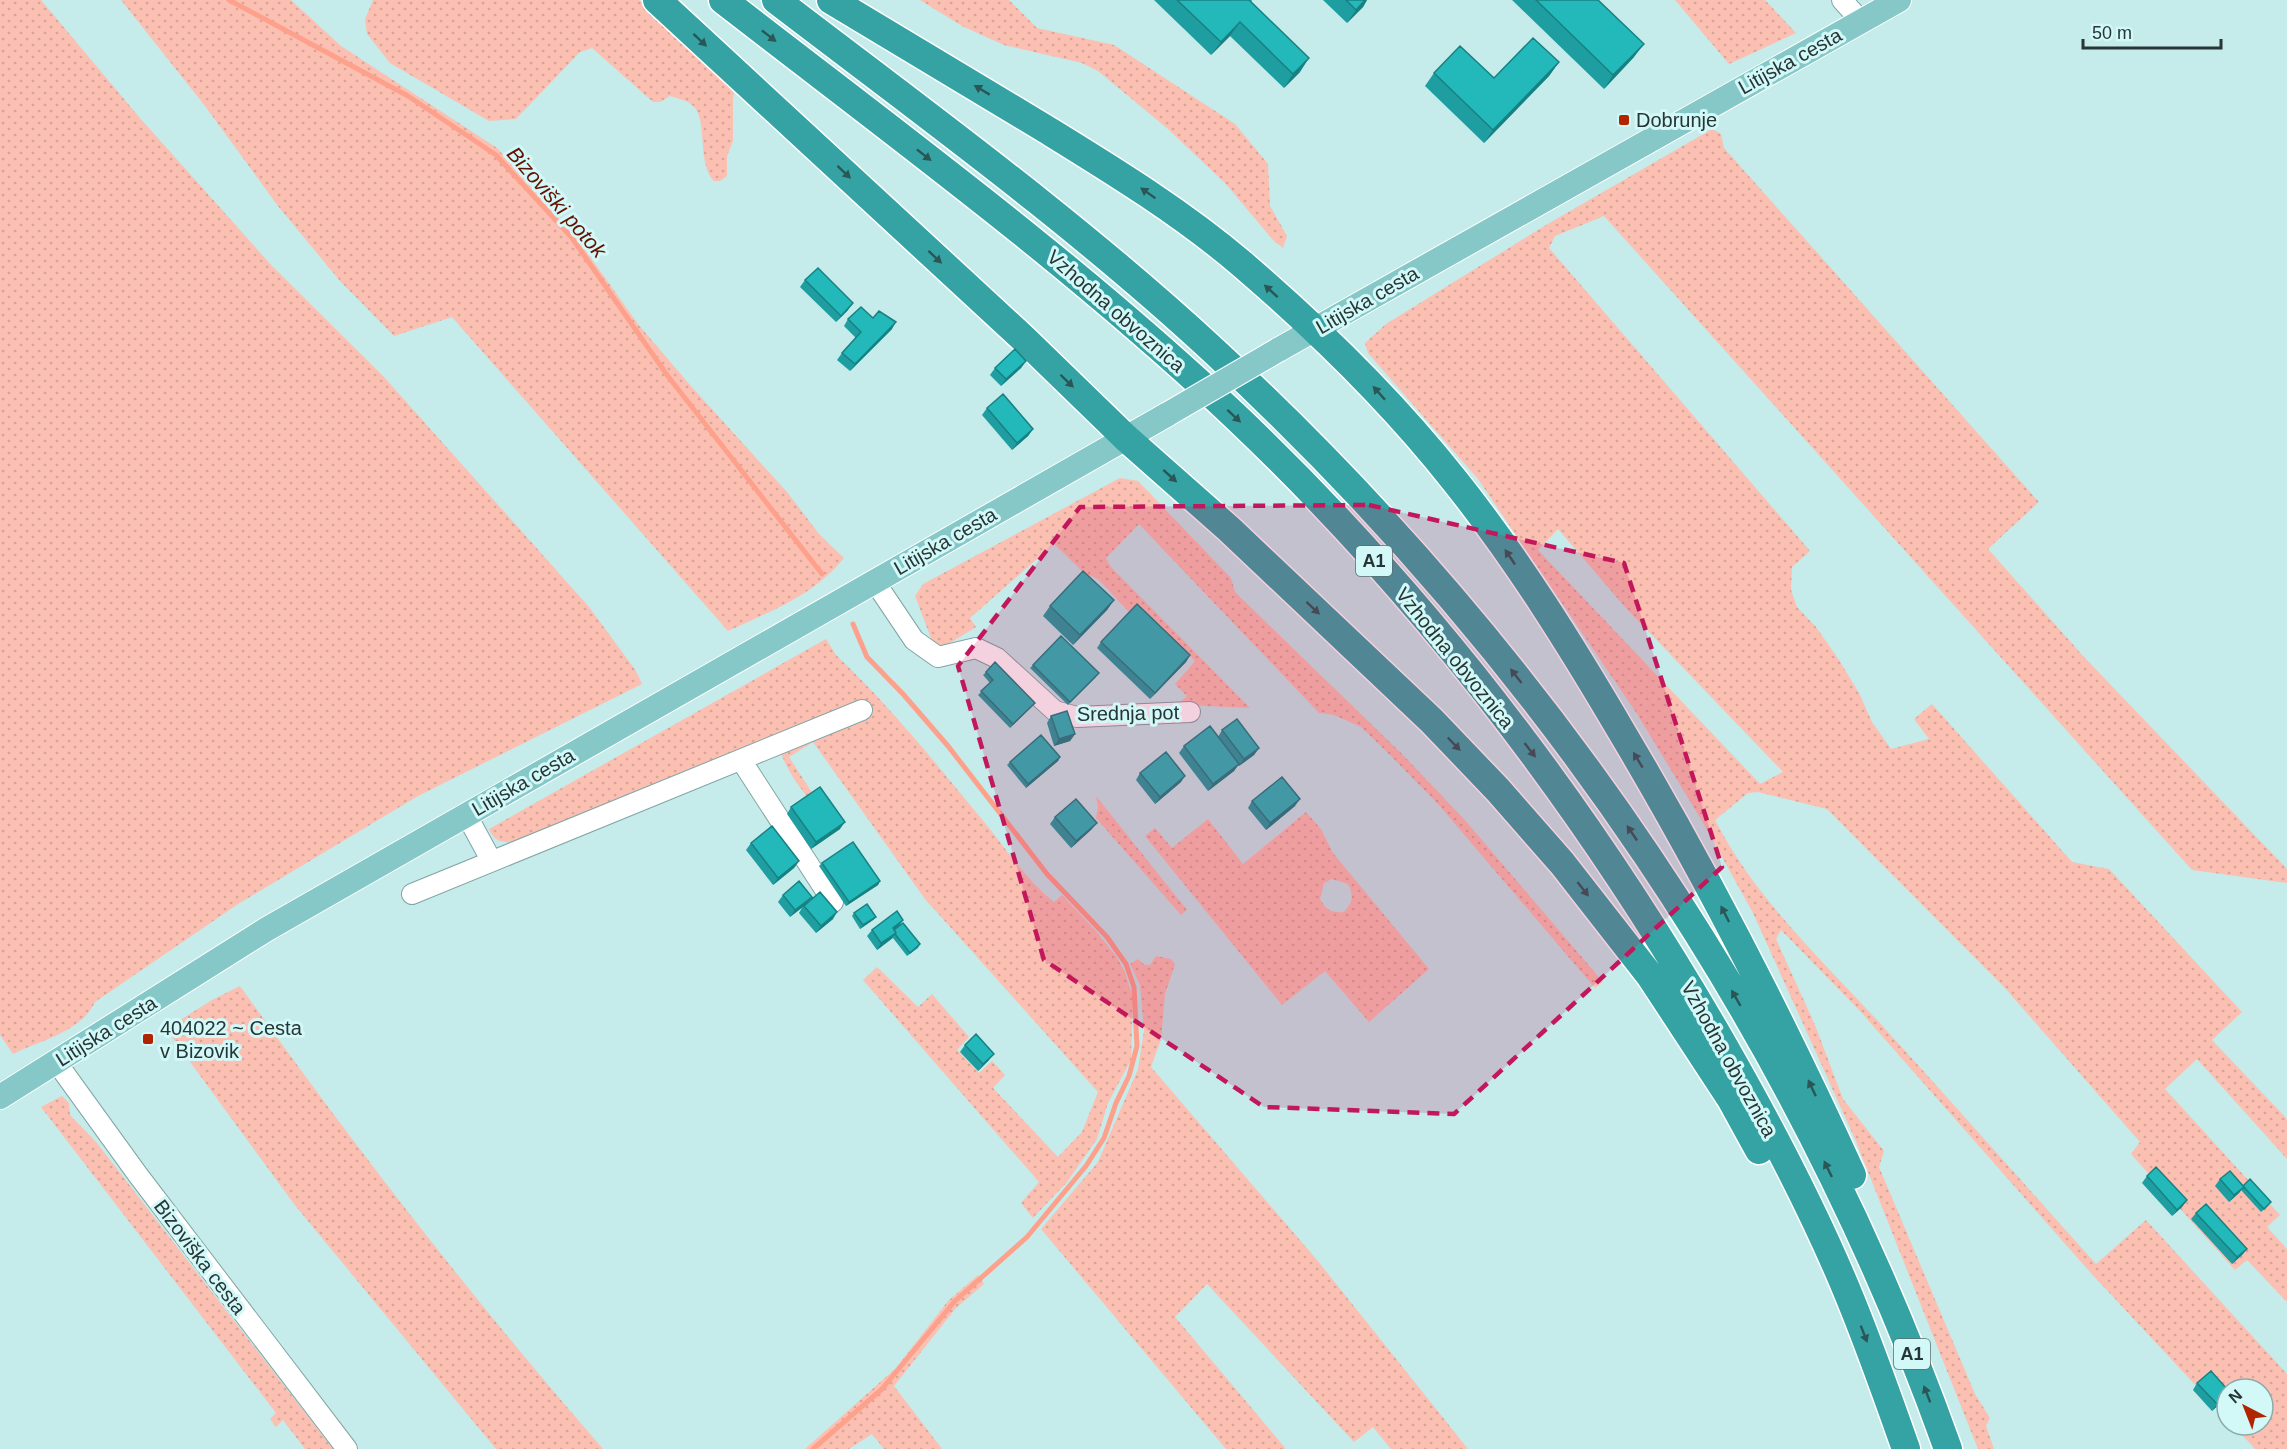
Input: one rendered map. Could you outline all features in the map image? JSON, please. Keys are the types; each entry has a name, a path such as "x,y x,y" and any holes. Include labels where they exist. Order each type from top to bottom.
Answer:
{"highway":[{"path":"657,0 1025,340 1126,438 1229,529 1432,722 1562,863 1679,1017 1731,1099 1803,1232 1843,1280"},
{"name":"Vzhodna obvoznica","path":"723,0 1056,258 1168,355 1283,464 1416,608 1538,760 1595,840 1648,921 1749,1090 1843,1280 1906,1449"},
{"name":"Vzhodna obvoznica","path":"776,0 1086,238 1212,348 1283,416 1431,573 1554,725 1668,886 1770,1056 1824,1161 1871,1260 1911,1351 1948,1449"},
{"path":"831,0 1140,188 1241,264 1350,361 1455,480 1543,605 1597,690 1700,865 1791,1043 1868,1210 1871,1260"}],"main road":[{"name":"Litijska cesta","path":"0,1097 267,929 466,814 1278,350 1899,0"}],"street":[{"path":"1842,0 1861,21"},
{"name":"Srednja pot","path":"875,582 914,640 938,657 976,648 997,658 1055,711 1077,717 1190,712"},
{"path":"412,894 862,710"},
{"path":"741,760 833,902"},
{"path":"466,814 491,860"},
{"name":"Bizoviška cesta","path":"57,1062 138,1175 347,1449"}],"highlighted area":[{"path":"1369,505 1624,563 1722,867 1454,1114 1264,1107 1044,960 958,666 1080,507"}],"shaded area":[{"path":"0,0 41,0 139,117 272,266 384,377 589,607 636,671 642,684 418,796 238,904 95,1002 89,1012 70,1028 13,1054 0,1035"},
{"path":"121,0 291,0 341,46 497,148 578,240 638,324 787,492 819,534 844,558 819,583 805,593 728,631 452,317 394,336 340,281 278,206 205,106"},
{"path":"373,0 639,0 735,90 733,141 727,156 727,176 720,181 714,181 709,173 705,163 700,120 692,105 670,96 660,102 653,102 592,48 580,52 516,119 489,121 390,63 367,34 365,19"},
{"path":"920,0 1009,0 1037,28 1114,45 1235,124 1268,164 1270,206 1287,236 1283,248 1274,241 1225,183 1168,129 1098,71 1082,63 1004,45 962,26"},
{"path":"1675,0 1765,0 1796,33 1729,64"},
{"path":"1712,129 1721,134 1724,148 2039,502 1988,549 2084,657 2287,869 2287,883 2192,870 1604,216 1555,236 1549,248 1810,551 1792,567 1791,590 1797,607 1816,627 1839,660 1859,693 1872,722 1891,749 1929,739 1914,719 1932,704 2072,862 2109,869 2242,1012 2212,1040 2287,1119 2287,1159 2197,1059 2165,1089 2280,1215 2267,1227 2287,1249 2287,1302 2247,1260 2235,1270 2131,1154 2140,1142 2004,987 1827,809 1758,792 1748,793 1715,820 1749,875 1789,926 1905,1050 2096,1264 2146,1220 2287,1374 2287,1449 2255,1449 2244,1437 2275,1437 2275,1377 2215,1377 2215,1406 2089,1271 1859,1010 1781,930 1776,939 1815,1025 1843,1099 1884,1151 1879,1167 1975,1394 1990,1418 1986,1426 1994,1449 1978,1449 1855,1139 1753,913 1702,821 1637,714 1478,479 1368,353 1365,343 1386,324 1546,225","holes":["1558,529 1625,607 1783,772 1760,784 1538,550"]},
{"path":"1120,478 1138,481 1231,578 1235,592 1402,754 1464,819 1603,982 1595,988 1438,804 1390,755 1361,727 1334,715 1319,713 1139,524 1106,558 1111,567 1250,708 1182,705 1181,701 1187,696 1175,684 1195,661 1167,633 1157,642 1098,579 1084,573 1054,544 970,618 976,627 942,648 934,646 915,596 923,584"},
{"path":"826,639 836,655 876,695 931,758 1026,874 1054,902 1062,895 1096,931 1116,956 1125,972 1133,998 1131,1060 1108,1103 1097,1139 1067,1182 1033,1218 1021,1203 1039,1182 863,980 877,967 918,1007 932,994 969,1037 957,1050 979,1073 992,1061 1005,1075 993,1088 1058,1157 1082,1132 1098,1092 925,899 813,742 789,757 831,822 794,779 780,750 873,711 864,699 514,842 499,840 489,829"},
{"path":"1096,796 1187,910 1181,915 1096,818 1098,808"},
{"path":"1306,812 1321,829 1333,853 1429,969 1369,1022 1325,971 1282,1005 1145,836 1155,828 1172,848 1208,819 1243,864","holes":["1332,879 1348,884 1352,899 1344,912 1332,911 1324,906 1320,899 1324,883"]},
{"path":"1156,956 1171,959 1175,964 1165,994 1161,1039 1151,1067 1317,1260 1468,1449 1391,1449 1373,1427 1354,1442 1207,1284 1175,1317 1286,1449 1226,1449 1041,1229 1098,1162 1138,1069 1144,1031 1140,985 1130,964 1138,959 1145,965 1150,965"},
{"path":"240,986 416,1222 508,1337 603,1449 496,1449 294,1204 166,1029 212,1000"},
{"path":"62,1096 69,1103 70,1115 97,1143 333,1449 305,1449 283,1420 276,1427 270,1419 276,1413 41,1107"},
{"path":"978,1275 984,1284 956,1308 894,1386 942,1449 884,1449 872,1434 849,1449 805,1449 896,1368 948,1301"}],"building":[{"path":"1177,0 1249,0 1309,58 1293,74 1240,22 1221,42"},
{"path":"1346,0 1365,0 1356,10"},
{"path":"1536,0 1598,0 1644,44 1613,75"},
{"path":"1533,38 1559,62 1493,130 1434,73 1460,46 1494,78"},
{"path":"818,268 853,303 841,316 805,280"},
{"path":"861,307 873,318 879,311 896,322 855,364 842,353 861,332 848,319"},
{"path":"1015,349 1026,361 1006,379 995,368"},
{"path":"1003,394 1033,429 1017,443 987,408"},
{"path":"1083,571 1114,600 1080,635 1050,606"},
{"path":"1137,604 1190,655 1155,693 1101,642"},
{"path":"1061,636 1099,673 1070,702 1033,665"},
{"path":"995,662 1035,703 1013,724 981,691 993,680 986,672"},
{"path":"1067,711 1075,734 1059,739 1051,716"},
{"path":"1237,719 1259,748 1244,759 1222,730"},
{"path":"1210,726 1239,764 1213,784 1184,746"},
{"path":"1041,735 1060,757 1028,784 1010,762"},
{"path":"1166,752 1185,776 1160,797 1140,773"},
{"path":"1282,777 1300,799 1270,823 1252,801"},
{"path":"820,787 845,822 816,842 791,807"},
{"path":"1076,799 1097,823 1076,841 1055,817"},
{"path":"772,826 799,861 778,878 751,843"},
{"path":"853,842 880,881 849,902 822,863"},
{"path":"799,881 812,897 795,910 783,895"},
{"path":"820,892 837,912 821,926 804,906"},
{"path":"867,904 876,917 863,925 854,913"},
{"path":"897,911 903,920 893,928 896,933 881,943 872,930"},
{"path":"903,923 920,944 910,953 894,930"},
{"path":"976,1034 994,1054 983,1064 965,1045"},
{"path":"2156,1167 2187,1200 2177,1210 2147,1176"},
{"path":"2230,1171 2244,1187 2234,1195 2220,1179"},
{"path":"2250,1179 2271,1202 2264,1209 2243,1186"},
{"path":"2206,1204 2247,1249 2237,1257 2196,1213"},
{"path":"2211,1371 2216,1377 2215,1402 2197,1383"}],"waterway":[{"name":"Bizoviški potok","path":"229,0 408,96 496,155 572,238 667,375 822,574"},
{"path":"813,1449 882,1389 954,1302 1027,1237 1086,1166 1104,1138 1116,1103 1129,1076 1137,1046 1134,987 1126,964 1107,937 1047,874 948,746 867,657 853,624"}],"place":[{"name":"Dobrunje","path":"1624,120"},
{"name":"404022 ~ Cesta v Bizovik","path":"148,1039"}]}
